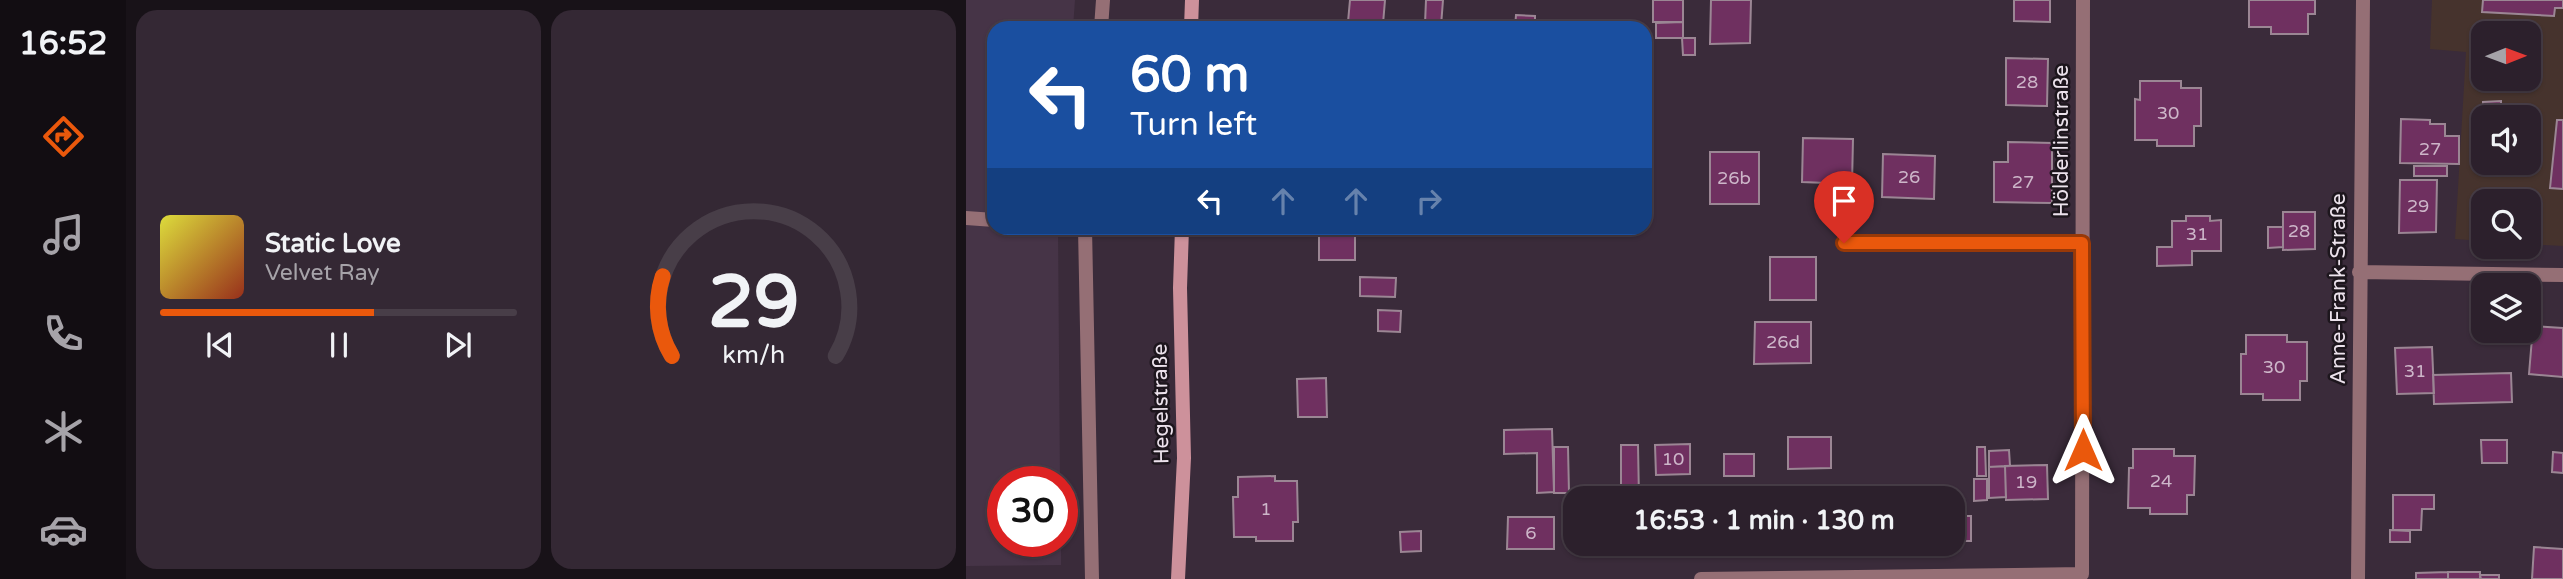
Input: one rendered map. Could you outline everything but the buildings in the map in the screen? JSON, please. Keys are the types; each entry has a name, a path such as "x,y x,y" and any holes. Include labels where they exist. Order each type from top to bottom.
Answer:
{"street":[{"path":"1102,21 1104,0"},
{"path":"1191,21 1192,0"},
{"name":"Hölderlinstraße","path":"1701,579 2082,574 2083,0"},
{"name":"Anne-Frank-Straße","path":"2358,579 2363,0"},
{"path":"966,218 987,220"},
{"path":"1085,235 1093,579"},
{"name":"Hegelstraße","path":"1178,579 1184,458 1180,288 1182,235"},
{"path":"1844,243 2082,243"},
{"path":"2359,272 2563,275"}],"shaded area":[{"path":"966,0 1075,0 1074,21 987,21 987,235 1058,235 1060,466 987,466 987,557 1061,557 1061,565 966,566"},
{"path":"2432,0 2563,0 2563,246 2541,245 2541,189 2471,189 2471,240 2455,239 2466,52 2430,49"}],"route":[{"path":"1844,243 2082,243 2083,450"}]}
